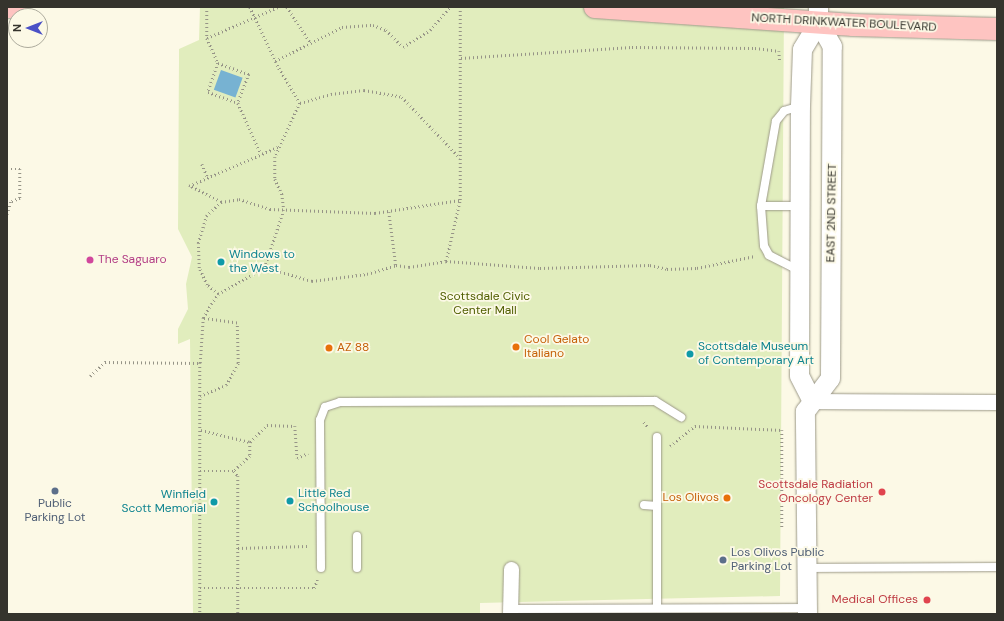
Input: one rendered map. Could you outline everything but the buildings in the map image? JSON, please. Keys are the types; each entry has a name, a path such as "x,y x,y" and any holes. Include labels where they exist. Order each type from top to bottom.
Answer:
{"main road":[{"path":"7,7 19,7"},
{"name":"NORTH DRINKWATER BOULEVARD","path":"594,7 818,15 997,29"}],"street":[{"path":"818,15 802,49 800,106 802,272 800,375 812,401 997,402"},
{"name":"EAST 2ND STREET","path":"807,611 805,411 830,378 832,46 818,15"},
{"path":"510,612 511,570"}],"lane":[{"path":"800,106 784,111 776,121 761,206 761,236 769,255 802,272"},
{"path":"761,206 801,206"},
{"path":"320,568 320,420 325,407 340,402 655,401 681,417"},
{"path":"656,438 657,608"},
{"path":"644,505 657,506"},
{"path":"357,536 357,568"},
{"path":"806,568 997,567"},
{"path":"510,612 657,608 807,611"}],"path":[{"path":"208,7 207,38 218,63 208,92 238,103 262,154"},
{"path":"250,7 275,61 300,103"},
{"path":"207,38 278,7"},
{"path":"287,7 310,42"},
{"path":"275,61 342,27 373,25 386,30 404,47 430,30 450,7"},
{"path":"446,261 460,200 460,7"},
{"path":"461,58 632,47 779,51"},
{"path":"218,63 249,74 238,103"},
{"path":"200,614 200,363 203,318 218,294 265,266 284,210 282,194 275,179 275,157 300,103 332,94 364,90 402,97 460,158"},
{"path":"221,202 189,186 280,146"},
{"path":"202,164 208,178"},
{"path":"7,169 20,169 20,198 11,202 7,215"},
{"path":"218,294 207,285 199,268 198,243 206,216 221,202 239,199 284,210 388,212 460,200"},
{"path":"388,212 396,265"},
{"path":"265,266 312,281 367,274 396,265 409,267 446,261 540,268 650,265 668,269 697,268 769,255"},
{"path":"200,396 226,385 238,363 237,323 203,318"},
{"path":"90,376 105,362 200,363"},
{"path":"644,422 666,450 695,426 782,430 782,527"},
{"path":"200,470 234,471 250,456 250,442 267,425 295,426 297,458 303,453 320,453"},
{"path":"201,430 250,442"},
{"path":"234,471 238,476 238,614"},
{"path":"238,548 320,546"},
{"path":"200,588 314,588 320,568"}],"green space":[{"name":"Scottsdale Civic Center Mall","path":"200,7 784,7 780,596 480,603 480,614 193,614 190,339 178,344 178,329 188,309 186,284 192,257 178,229 179,49 199,40"}],"water":[{"path":"221,70 243,78 235,98 214,90"}],"place":[{"name":"The Saguaro","path":"90,260"},
{"name":"Windows to the West","path":"221,262"},
{"name":"Cool Gelato Italiano","path":"516,347"},
{"name":"AZ 88","path":"329,348"},
{"name":"Scottsdale Museum of Contemporary Art","path":"690,354"},
{"name":"Public Parking Lot","path":"55,491"},
{"name":"Scottsdale Radiation Oncology Center","path":"882,492"},
{"name":"Los Olivos","path":"727,498"},
{"name":"Little Red Schoolhouse","path":"290,501"},
{"name":"Winfield Scott Memorial","path":"214,502"},
{"name":"Los Olivos Public Parking Lot","path":"723,560"},
{"name":"Medical Offices","path":"927,600"}]}
